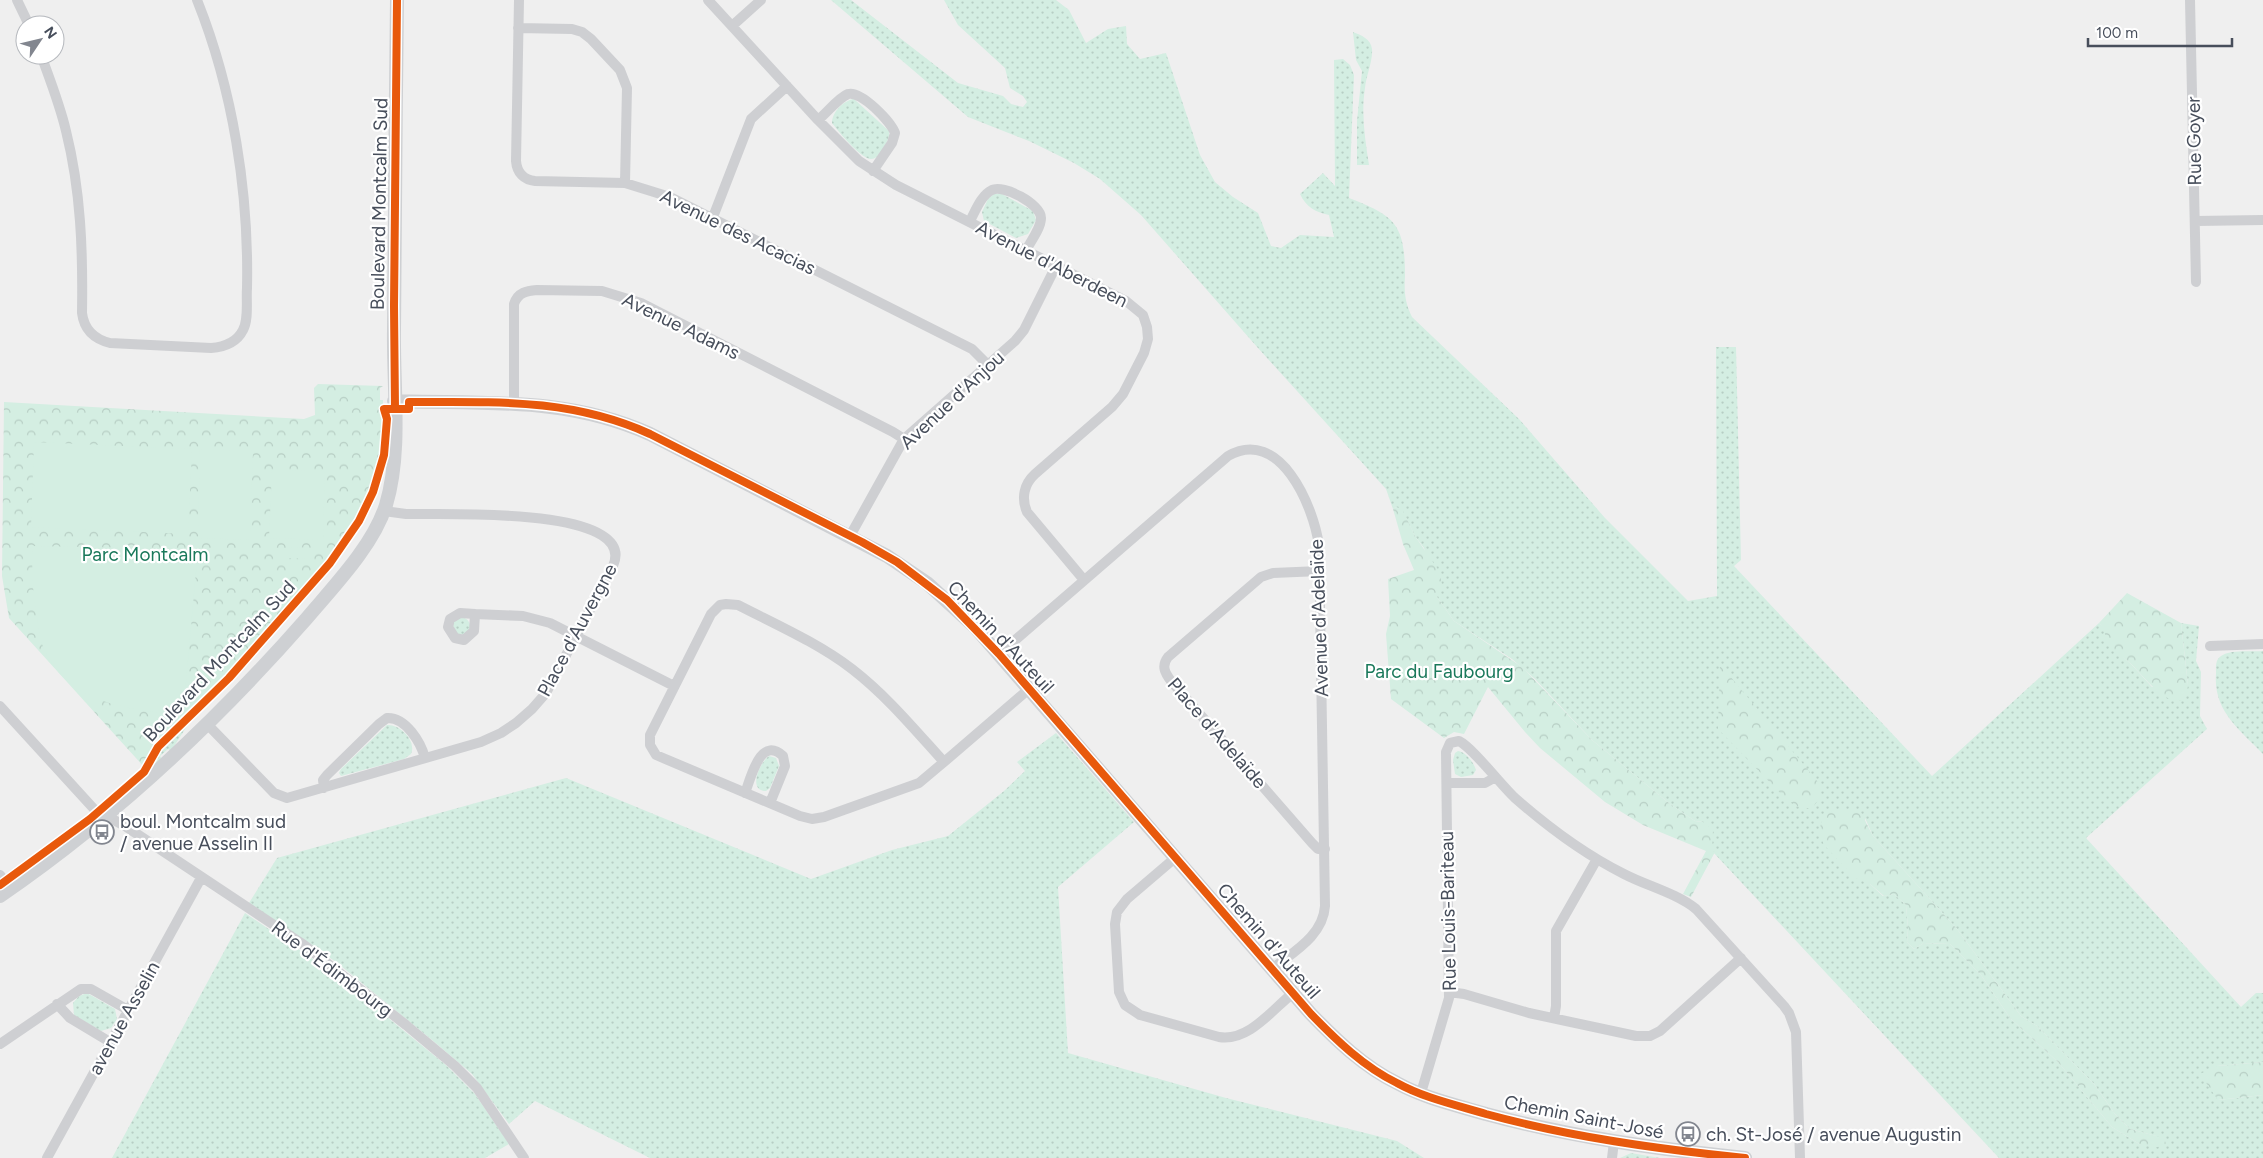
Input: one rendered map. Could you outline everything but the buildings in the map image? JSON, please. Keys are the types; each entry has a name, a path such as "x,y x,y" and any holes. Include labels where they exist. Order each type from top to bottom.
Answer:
{"street":[{"path":"17,0 24,15"},
{"path":"44,65 61,114 73,163 81,224 82,313 86,326 97,339 110,343 211,348 224,346 240,335 246,320 245,214 237,155 226,98 216,58 197,0"},
{"name":"Boulevard Montcalm Sud","path":"5,893 60,854 107,816 156,775 208,725 281,647 339,580 367,540 384,511 394,472 397,0"},
{"name":"Avenue des Acacias","path":"519,0 516,161 520,174 526,179 535,181 625,183 670,196 972,349 988,365"},
{"name":"Avenue d'Aberdeen","path":"708,0 818,120 848,151 873,171 1134,307 1143,315 1148,333 1144,353 1120,398 1035,474 1025,489 1024,502 1026,512 1084,580"},
{"path":"732,26 761,0"},
{"name":"Rue Goyer","path":"2190,0 2196,282"},
{"path":"518,28 572,29 582,32 620,70 627,88 625,183"},
{"path":"714,217 752,119 787,86"},
{"path":"818,120 850,94 860,96 883,116 893,128 894,137 873,171"},
{"path":"970,222 984,197 993,189 1003,189 1031,203 1039,211 1040,220 1026,250"},
{"path":"2196,221 2263,220"},
{"name":"Avenue d'Anjou","path":"850,536 904,439 1020,335 1056,266"},
{"name":"Avenue Adams","path":"514,403 514,304 518,296 527,290 602,291 641,303 904,439"},
{"name":"Chemin d'Auteuil","path":"394,401 514,403 569,408 624,423 650,434 897,562 927,583 966,618 1318,1021 1364,1062 1397,1084 1421,1093"},
{"name":"Avenue d'Adelaïde","path":"999,654 1234,452 1252,449 1268,454 1276,459 1290,475 1305,499 1315,524 1319,546 1326,906 1323,921 1312,936 1272,970"},
{"name":"Place d'Auvergne","path":"208,725 278,795 292,797 491,738 525,716 552,684 616,560 616,550 606,537 560,521 534,516 406,514 384,511"},
{"name":"Place d'Adelaïde","path":"1320,571 1273,573 1261,577 1168,657 1164,664 1164,670 1171,681 1312,843 1318,849 1325,849"},
{"path":"944,762 892,704 851,668 820,648 738,605 720,605 711,614 650,734 652,751 661,758 807,818 824,817 919,783 944,762 1029,689"},
{"path":"475,614 532,618 550,623 674,686"},
{"path":"2210,646 2263,644"},
{"name":"Rue d'Édimbourg","path":"0,706 94,809 125,826 329,963 455,1066 471,1081 489,1103 524,1158"},
{"path":"324,788 323,780 327,774 387,718 399,721 412,734 421,746 425,758"},
{"name":"Rue Louis-Bariteau","path":"1421,1093 1448,1004 1446,752 1450,743 1454,741 1463,743 1494,778 1544,823 1597,859 1629,877 1689,904 1784,1006 1796,1032 1800,1158"},
{"path":"745,793 761,755 769,750 775,750 783,756 785,766 770,803"},
{"path":"1447,783 1485,783 1494,778"},
{"path":"1175,858 1127,899 1117,912 1115,924 1119,992 1125,1005 1140,1015 1219,1037 1232,1038 1249,1030 1292,993"},
{"path":"1554,1018 1556,1006 1556,931 1597,859"},
{"path":"0,875 5,893"},
{"name":"avenue Asselin","path":"48,1158 110,1042 202,878"},
{"path":"1449,992 1636,1036 1650,1036 1660,1032 1741,958"},
{"path":"0,1044 57,1004 77,991 86,988 128,1010"},
{"path":"57,1004 70,1018 110,1042"},
{"name":"Chemin Saint-José","path":"1421,1093 1512,1121 1673,1154 1744,1158"},
{"path":"1612,1158 1614,1142"}],"green space":[{"path":"831,0 851,0 958,83 1003,96 1011,104 1023,107 1027,102 1023,96 1010,88 1005,68 958,25 944,0 1056,0 1069,10 1086,43 1108,29 1126,26 1127,44 1140,59 1166,53 1200,155 1215,182 1233,197 1258,213 1271,246 1281,248 1300,235 1334,237 1329,215 1311,208 1300,194 1323,173 1335,186 1334,60 1343,59 1350,65 1354,75 1349,198 1365,204 1387,217 1400,234 1405,259 1406,297 1412,317 1519,419 1605,518 1688,601 1717,596 1716,347 1736,347 1741,560 1734,566 1932,776 2099,623 2105,628 2108,643 2152,687 2188,685 2181,623 2199,626 2196,661 2201,672 2200,716 2207,729 2086,838 2241,1007 2256,993 2263,993 2263,1062 2217,1066 2218,1100 2263,1095 2263,1158 1999,1158 1712,851 1703,822 1695,821 1670,804 1592,740 1535,679 1512,659 1454,621 1437,597 1424,548 1415,536 1406,518 1396,507 1393,509 1386,489 1141,215 1100,179 1074,163 1029,141 968,117","holes":["1865,818 1873,836 1957,929 2021,1016 2037,1026 2094,1084 2115,1114 2130,1129 2156,1136 2141,1145 2112,1127 2058,1062 2010,1018 1981,975 1950,944 1924,943 1914,949 1907,942 1906,905 1894,894 1883,896 1870,884"]},
{"path":"1353,32 1368,40 1372,49 1363,107 1369,165 1357,165 1357,121 1362,71 1356,60"},
{"path":"854,99 889,131 883,149 873,159 867,158 856,150 832,123 839,107"},
{"path":"994,194 1002,194 1033,211 1036,220 1028,234 1016,238 984,221 982,212 988,199"},
{"name":"Parc Montcalm","path":"318,384 383,386 380,388 380,400 383,400 383,410 386,419 383,453 361,513 345,539 318,575 191,714 158,744 145,768 9,618 2,576 4,402 304,419 315,415 314,388"},
{"path":"34,442 192,449 188,534 31,527"},
{"path":"200,449 253,451 250,540 198,538"},
{"path":"272,470 325,471 323,540 269,538"},
{"name":"Parc du Faubourg","path":"1396,507 1402,509 1415,536 1439,571 1442,585 1437,597 1454,621 1522,667 1592,740 1670,804 1695,821 1703,822 1713,830 1712,851 1715,852 1691,897 1683,894 1706,851 1643,825 1605,802 1540,748 1488,687 1464,734 1454,732 1444,738 1391,699 1386,634 1390,616 1388,579 1414,570 1403,544 1393,509"},
{"path":"33,546 188,549 197,561 183,715 143,711 103,701 85,693 68,682 54,667 44,649 39,631 34,601"},
{"path":"288,547 314,548 314,559 288,558"},
{"path":"2127,593 2181,623 2188,685 2186,698 2179,700 2164,696 2108,644 2104,629 2099,623"},
{"path":"461,617 467,620 470,626 467,632 461,635 455,632 452,626 455,620"},
{"path":"2263,651 2263,754 2237,728 2223,709 2216,687 2216,664 2221,656 2225,654"},
{"path":"1720,664 1818,782 1821,797 1812,808 1801,808 1786,799 1718,729"},
{"path":"200,710 202,711 187,726 171,751 168,749 160,756 162,759 150,770 157,751"},
{"path":"387,725 397,727 406,734 412,744 411,754 404,759 341,776 339,773 341,769"},
{"path":"1056,733 1134,822 1058,887 1068,1053 1226,1098 1397,1141 1424,1158 650,1158 535,1101 509,1124 472,1074 432,1040 336,962 249,903 277,858 566,778 811,879 892,850 948,836 1004,791 1025,771 1017,762"},
{"path":"1458,751 1467,756 1473,764 1476,770 1473,775 1461,777 1455,774 1453,760 1455,753"},
{"path":"769,756 776,758 779,766 770,788 766,791 760,790 756,782 757,776 762,764"},
{"path":"1837,809 1860,811 1873,836 1957,929 2021,1016 2037,1026 2094,1084 2115,1114 2130,1129 2164,1138 2166,1144 2157,1147 2141,1145 2112,1127 2058,1062 2010,1018 1981,975 1950,944 1924,943 1914,949 1907,942 1906,905 1894,894 1884,896 1870,884 1855,878 1824,845 1819,832 1823,815"},
{"path":"245,913 332,972 447,1066 475,1094 509,1144 485,1158 112,1158"},
{"path":"87,993 115,1009 117,1019 111,1028 101,1031 74,1015 73,1003 79,996"},
{"path":"2263,1062 2263,1095 2218,1100 2200,1074 2217,1066"},
{"path":"1631,1153 1660,1158 1620,1158"}],"cycle path":[{"path":"395,409 394,306 397,0"},
{"path":"0,885 90,819 144,772 158,747 229,678 330,563 359,521 373,492 384,455 387,419 384,409 409,409 409,402 532,404 561,408 620,422 650,434 862,542 897,562 947,600 999,654 1311,1014 1340,1043 1385,1077 1429,1097 1518,1122 1582,1136 1679,1151 1745,1158"}],"place":[{"name":"boul. Montcalm sud / avenue Asselin II","path":"102,832"},
{"name":"ch. St-José / avenue Augustin","path":"1688,1134"}]}
